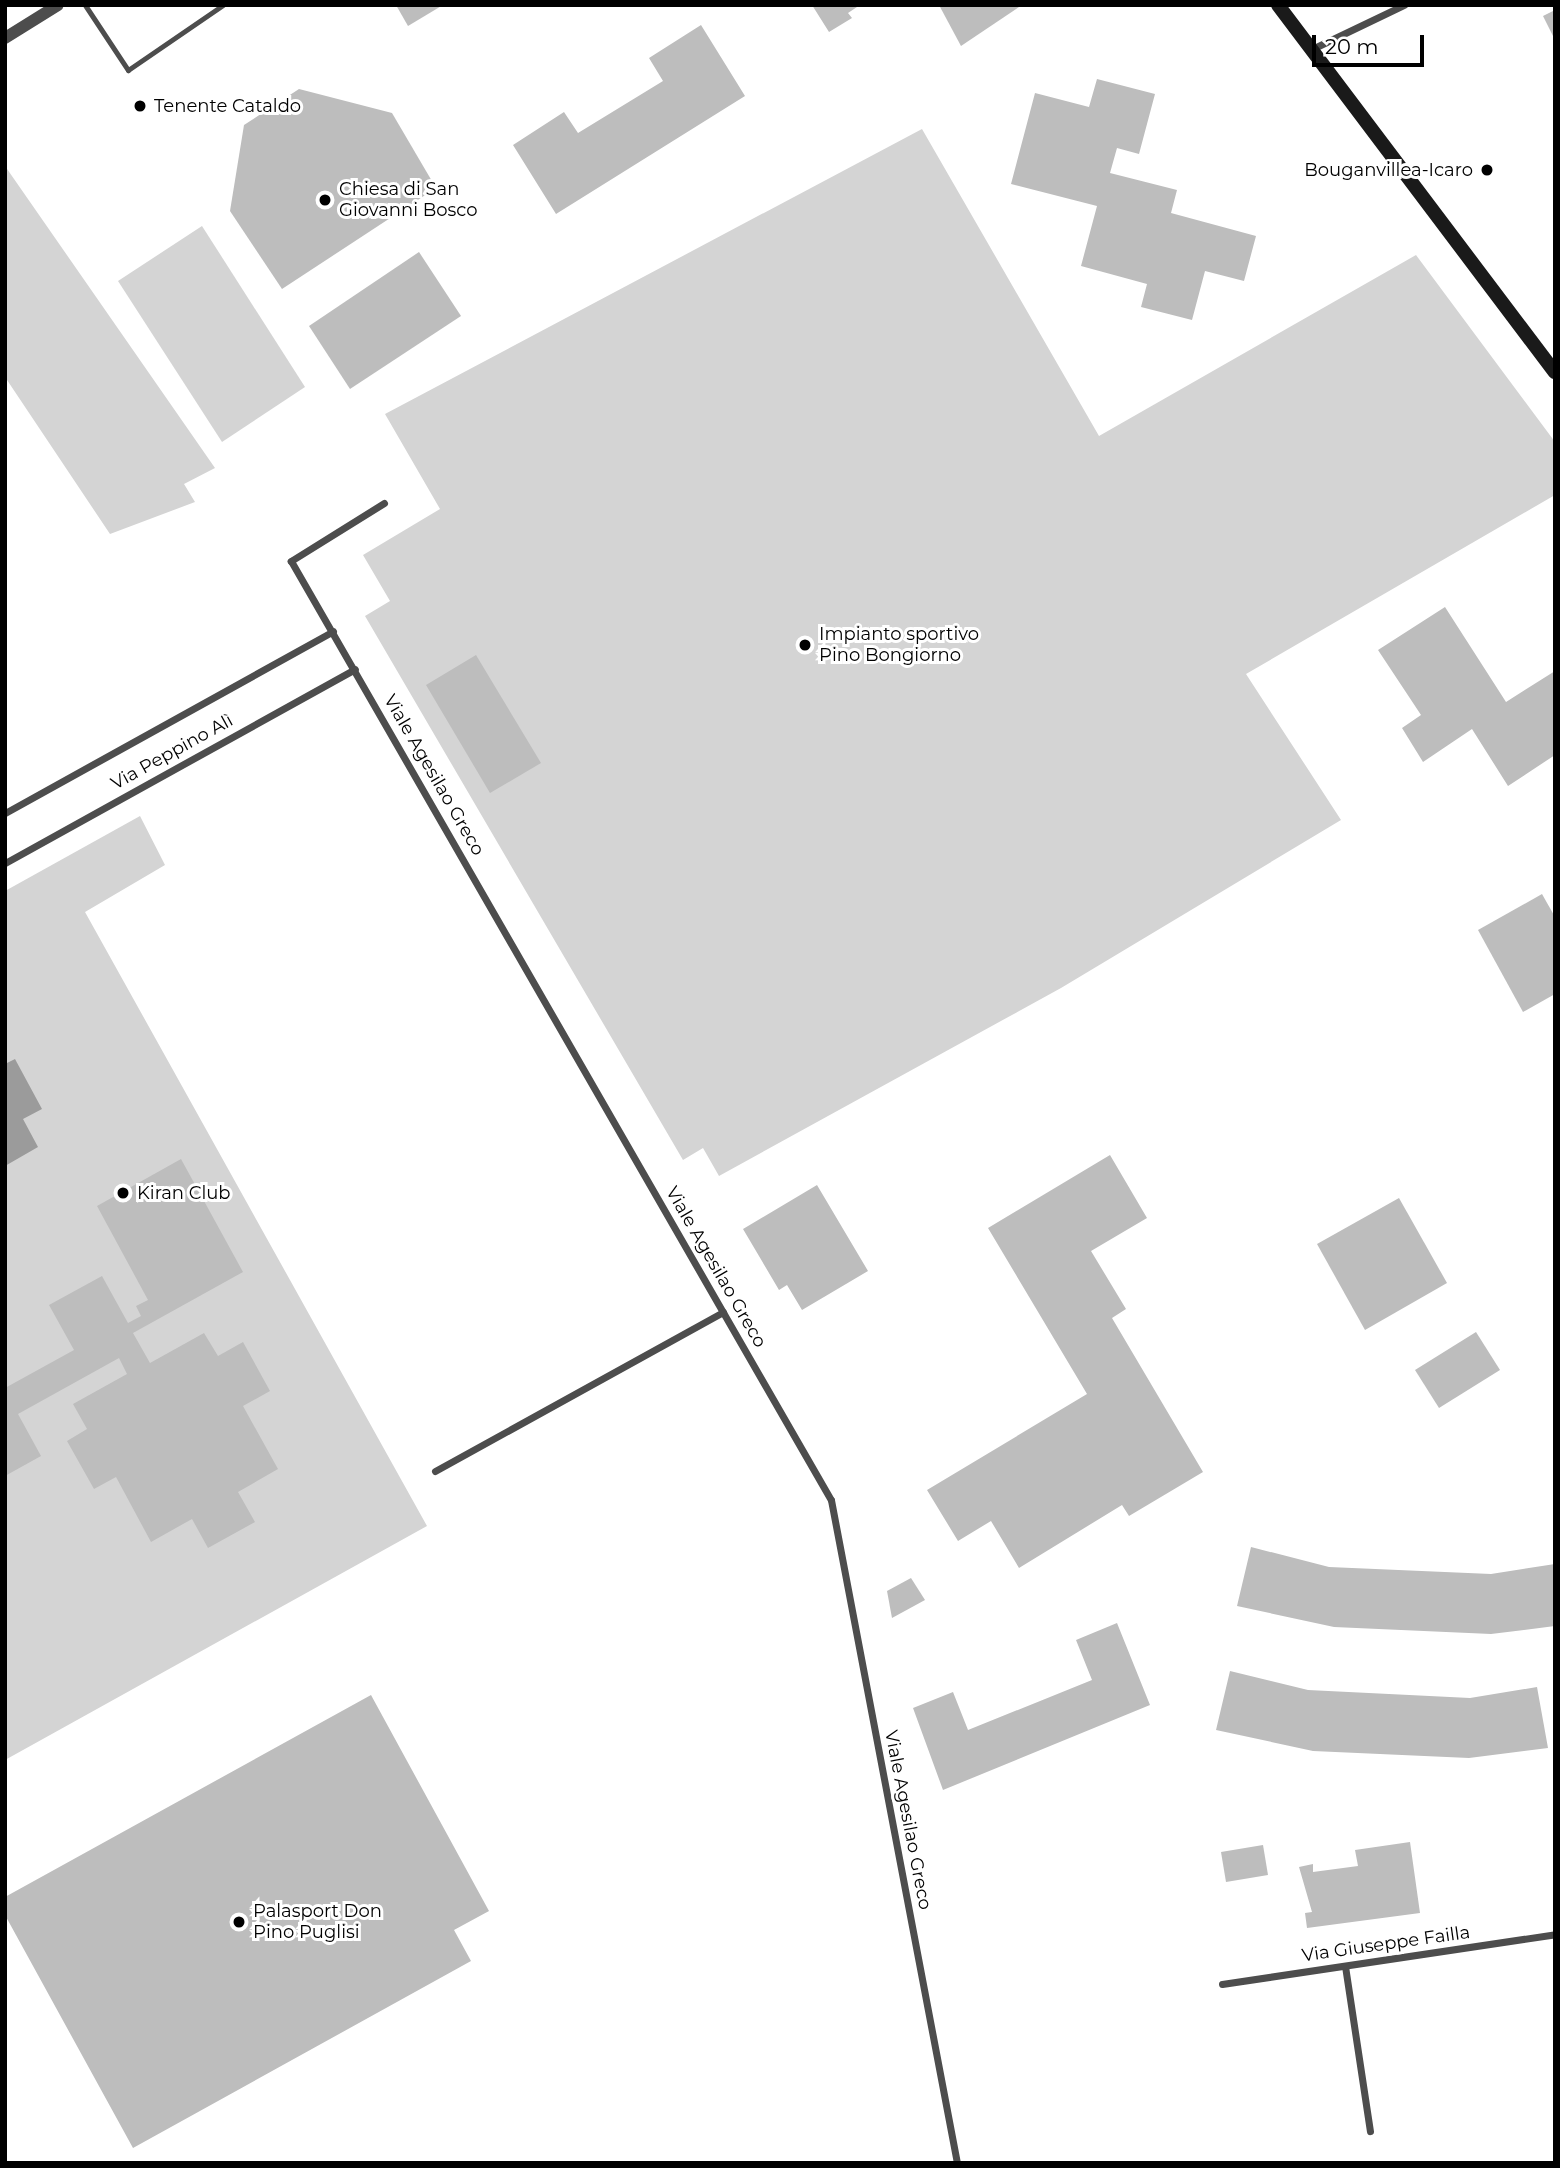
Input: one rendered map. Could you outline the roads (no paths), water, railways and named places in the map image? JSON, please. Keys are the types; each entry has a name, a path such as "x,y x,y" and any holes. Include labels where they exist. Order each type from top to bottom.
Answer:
{"main road":[{"path":"1278,5 1555,372"}],"street":[{"path":"5,38 58,5"},
{"path":"1312,49 1404,5"},
{"name":"Viale Agesilao Greco","path":"384,503 291,561 831,1500 957,2163"},
{"name":"Via Peppino Alì","path":"5,813 333,631"},
{"name":"Via Peppino Alì","path":"5,863 355,669"},
{"path":"435,1471 723,1312"},
{"name":"Via Giuseppe Failla","path":"1222,1984 1555,1934"},
{"path":"1345,1966 1370,2131"}],"lane":[{"path":"85,5 128,70 223,5"}],"place":[{"name":"Tenente Cataldo","path":"140,106"},
{"name":"Bouganvillea-Icaro","path":"1487,170"},
{"name":"Chiesa di San Giovanni Bosco","path":"325,200"},
{"name":"Impianto sportivo Pino Bongiorno","path":"805,645"},
{"name":"Kiran Club","path":"123,1193"},
{"name":"Palasport Don Pino Puglisi","path":"239,1922"}]}
